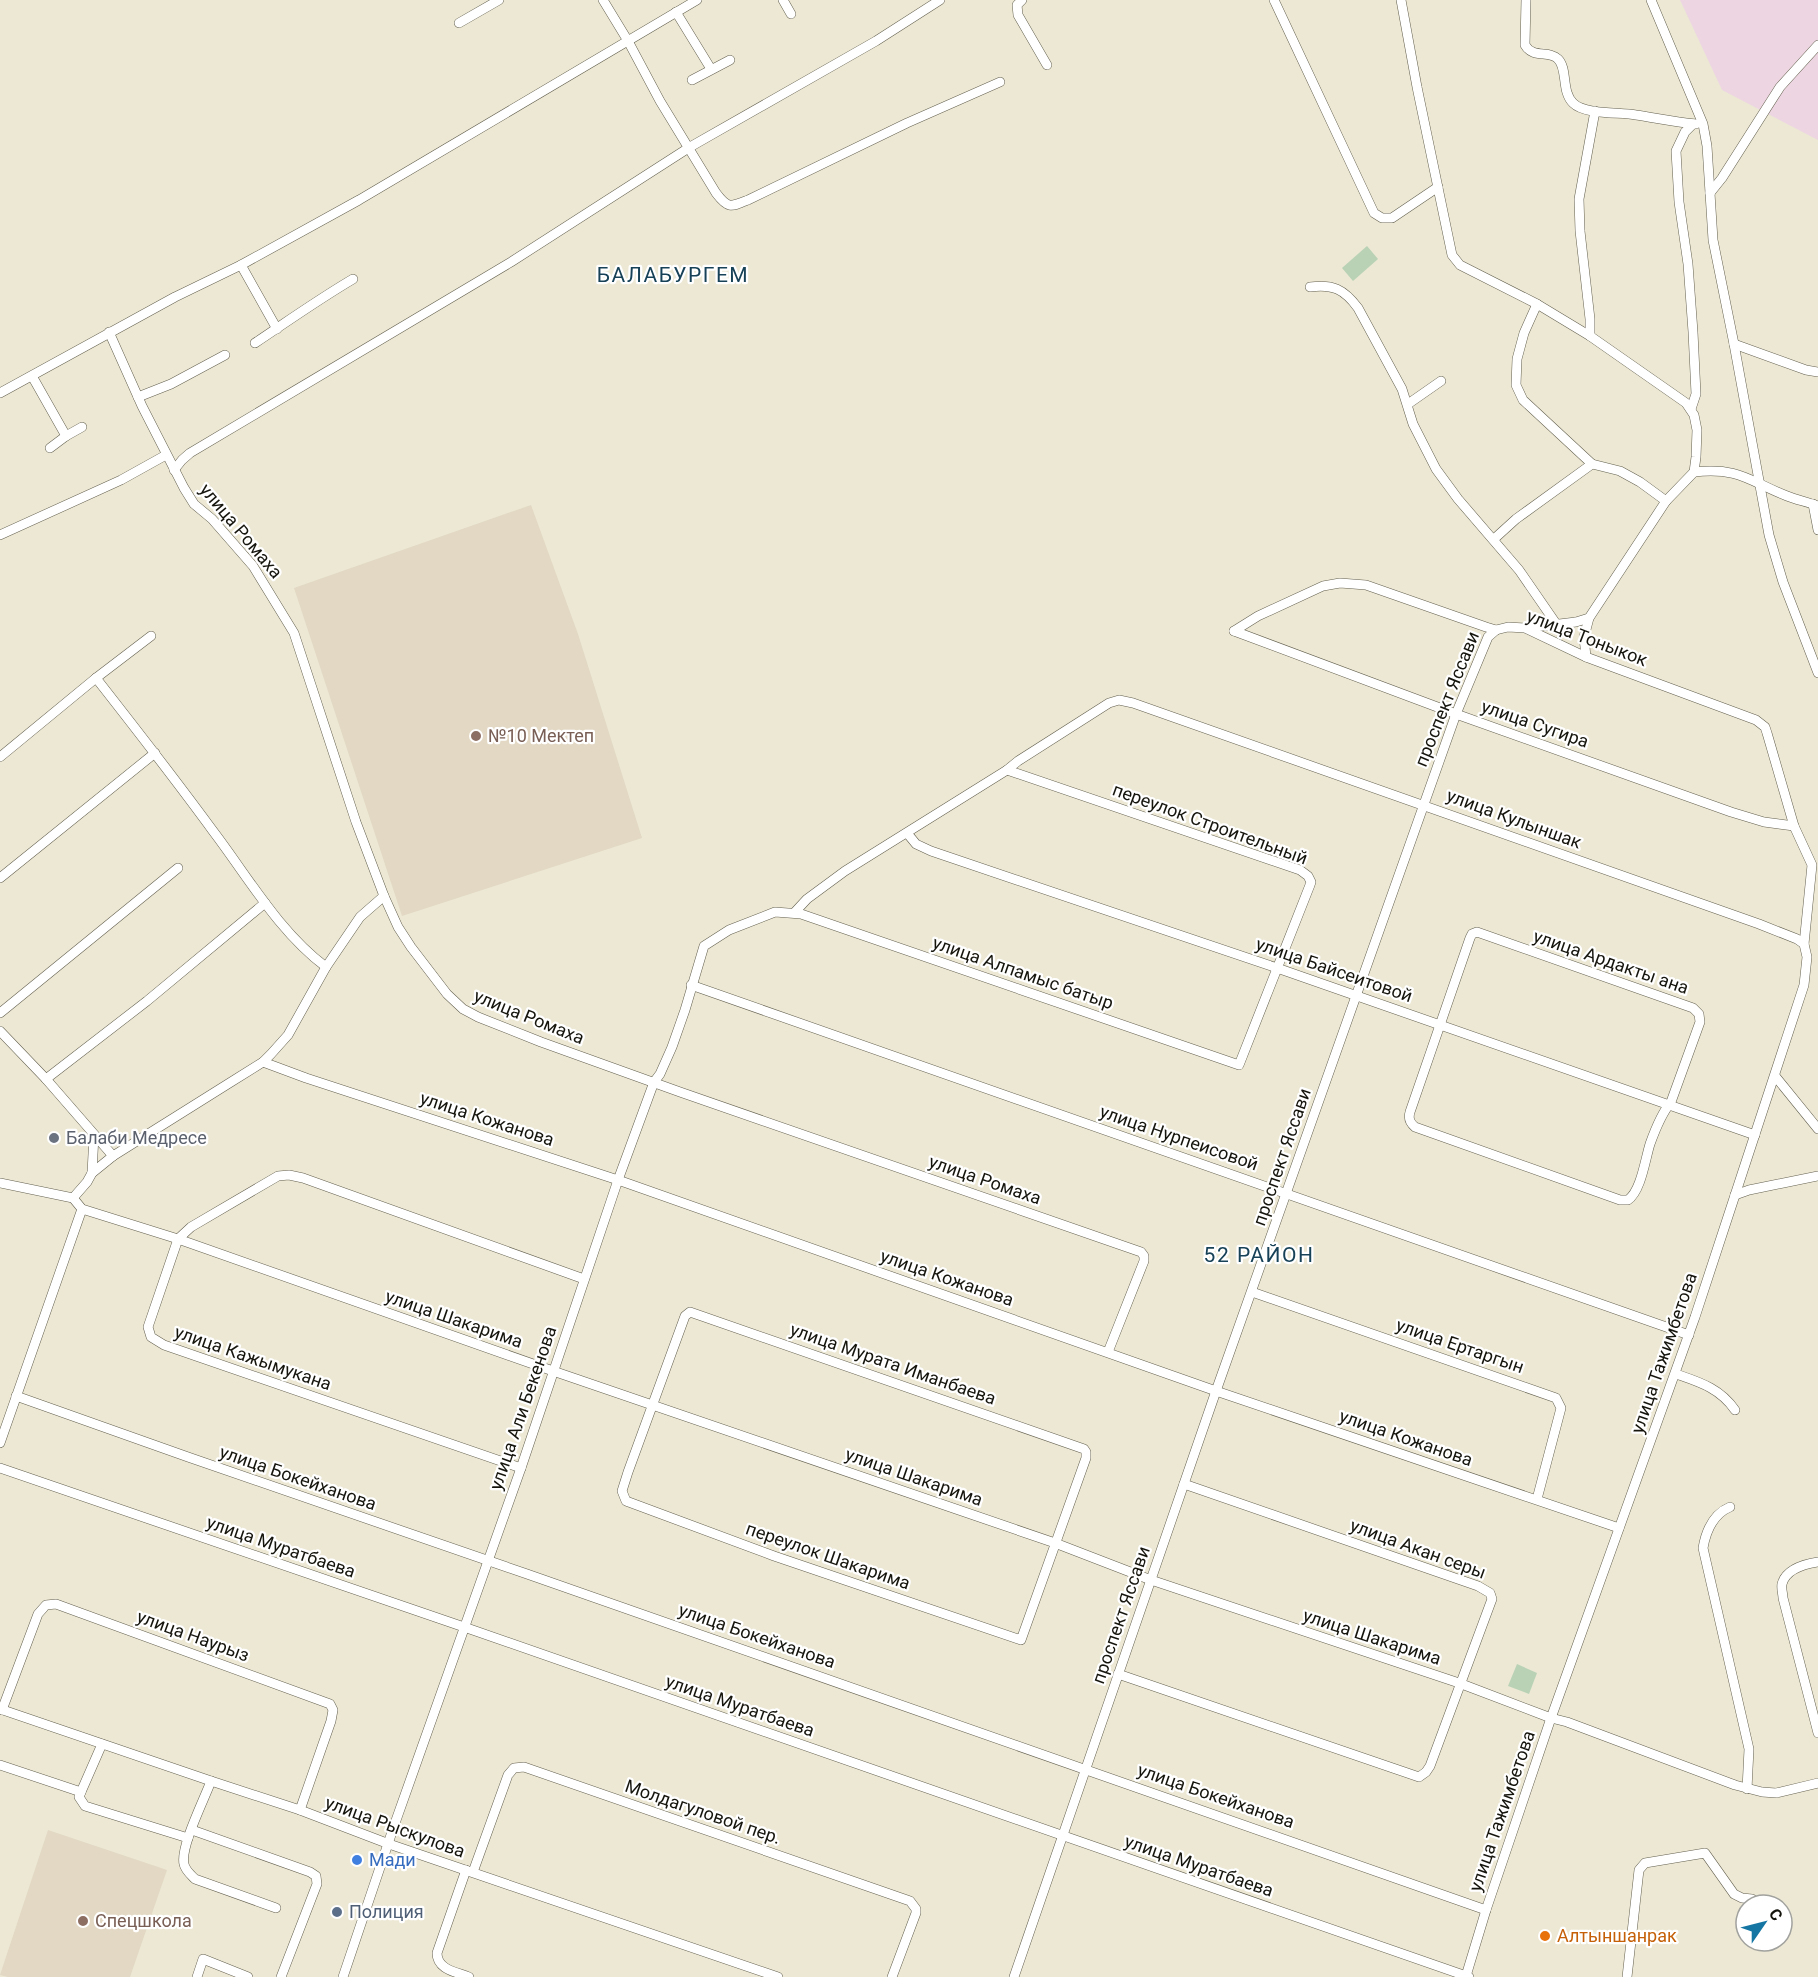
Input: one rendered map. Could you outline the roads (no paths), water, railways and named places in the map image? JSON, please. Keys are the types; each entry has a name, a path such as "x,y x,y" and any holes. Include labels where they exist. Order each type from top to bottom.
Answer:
{"street":[{"path":"459,23 499,0"},
{"path":"603,0 660,101 724,203 732,206 907,123 1000,82"},
{"path":"0,393 109,332 241,265 358,200 697,0"},
{"path":"783,0 791,14"},
{"path":"174,470 190,453 510,262 690,147 876,41 940,0"},
{"path":"1022,0 1017,5 1018,15 1047,65"},
{"path":"1274,0 1374,213 1382,218 1392,218 1438,187"},
{"path":"1401,0 1417,87 1455,261 1537,304 1590,336 1686,403 1695,420 1697,441 1694,472 1666,501 1589,618 1584,637 1586,657"},
{"path":"1526,0 1525,39 1528,50 1532,53 1557,58 1562,68 1566,92 1578,106 1595,111 1698,124"},
{"path":"1651,1 1707,146 1713,240 1774,557 1818,673"},
{"path":"676,12 711,69"},
{"path":"1710,193 1780,87 1818,45"},
{"path":"692,80 730,60"},
{"path":"1590,336 1579,199 1595,111"},
{"path":"1691,409 1696,394 1693,332 1676,151 1685,132 1698,124"},
{"path":"241,265 277,328"},
{"path":"255,343 314,302 353,279"},
{"path":"1310,287 1332,286 1350,298 1358,308 1402,389 1421,443 1436,469 1458,499 1519,570 1557,625"},
{"path":"1537,304 1524,333 1517,359 1516,386 1523,400 1592,464 1620,471 1666,501"},
{"name":"улица Ромаха","path":"109,332 166,455 194,504 212,519 253,566 294,633 356,822 384,896 398,927 424,966 447,994 463,1009 478,1017 541,1042 1141,1252 1144,1261 1108,1352"},
{"path":"1734,344 1806,370 1818,372"},
{"path":"138,397 171,384 225,356"},
{"path":"32,376 66,436"},
{"path":"1408,404 1441,381"},
{"path":"50,448 82,427"},
{"path":"0,535 121,480 166,455"},
{"path":"1494,539 1516,519 1592,464"},
{"path":"1694,472 1721,471 1740,474 1787,496 1816,505 1818,530"},
{"name":"улица Тоныкок","path":"1234,632 1258,616 1323,586 1340,582 1366,585 1496,630 1502,627 1525,628 1586,657 1756,720 1767,733"},
{"path":"1525,628 1557,625 1589,618"},
{"name":"проспект Яссави","path":"1014,1977 1216,1391 1423,804 1456,714 1488,637 1496,630"},
{"name":"улица Сугира","path":"1234,632 1731,812 1764,822 1794,826"},
{"path":"0,757 151,636"},
{"path":"96,678 155,753 265,903 294,938 326,968"},
{"name":"улица Кулыншак","path":"1007,771 1018,761 1109,703 1119,699 1759,924 1804,944"},
{"name":"улица Тажимбетова","path":"1468,1977 1486,1910 1551,1718 1676,1374 1775,1076 1807,971 1804,944 1815,862 1794,826 1767,733"},
{"path":"0,878 155,753"},
{"path":"795,912 807,899 845,871 1007,771"},
{"name":"переулок Строительный","path":"1007,771 1305,873 1311,882 1277,968"},
{"name":"улица Байсеитовой","path":"907,833 916,844 931,851 1277,968 1755,1135"},
{"path":"0,1012 178,868"},
{"path":"73,1198 92,1173 113,1156 263,1062 288,1035 326,968 360,916 384,896"},
{"path":"46,1080 265,903"},
{"name":"улица Али Бекенова","path":"343,1977 521,1468 618,1180 654,1082 672,1047 685,1010 701,950 708,942 729,930 775,912 795,912"},
{"name":"улица Алпамыс батыр","path":"795,912 1239,1065 1277,968"},
{"name":"улица Ардакты ана","path":"1474,933 1693,1008 1699,1014 1700,1022 1668,1105 1650,1144 1635,1193 1628,1200 1620,1200 1415,1127 1411,1122 1410,1112 1439,1024 1470,938 1474,933"},
{"name":"улица Нурпеисовой","path":"691,985 1689,1335"},
{"path":"0,1031 113,1156"},
{"name":"улица Кожанова","path":"263,1062 618,1180 1216,1391 1619,1528"},
{"path":"1775,1076 1818,1129"},
{"path":"92,1173 94,1135"},
{"path":"178,1239 191,1227 278,1176 289,1175 584,1279"},
{"path":"1734,1195 1818,1176"},
{"path":"0,1183 73,1198 82,1209 0,1443"},
{"name":"улица Шакарима","path":"82,1209 178,1239 553,1371 1055,1543 1151,1580 1459,1683 1747,1788 1776,1793 1818,1783"},
{"name":"улица Кажымукана","path":"178,1239 148,1327 153,1339 164,1345 521,1468"},
{"name":"улица Ертаргын","path":"1252,1292 1556,1398 1561,1408 1537,1499"},
{"name":"улица Мурата Иманбаева","path":"653,1404 685,1316 693,1312 1081,1447 1086,1452 1086,1458 1055,1543"},
{"path":"1676,1374 1706,1384 1724,1397 1735,1410"},
{"name":"улица Бокейханова","path":"16,1396 1486,1910"},
{"name":"переулок Шакарима","path":"653,1404 622,1491 626,1501 785,1560 1021,1640 1055,1543"},
{"name":"улица Муратбаева","path":"0,1468 1468,1977"},
{"name":"улица Акан серы","path":"1118,1674 1419,1777 1430,1766 1492,1599 1487,1590 1184,1485"},
{"path":"1730,1507 1723,1510 1710,1526 1703,1548 1749,1749 1747,1788"},
{"path":"1818,1562 1796,1569 1787,1576 1782,1584 1783,1598 1818,1733"},
{"name":"улица Наурыз","path":"1,1710 38,1614 46,1605 56,1604 330,1704 333,1710 331,1720 300,1810"},
{"name":"улица Рыскулова","path":"1,1710 300,1810 389,1844 778,1977"},
{"path":"102,1744 79,1797 85,1806 190,1834 310,1872 316,1876 317,1884 281,1977"},
{"path":"0,1765 81,1792"},
{"name":"Молдагуловой пер.","path":"458,1975 441,1966 437,1961 437,1953 508,1775 514,1768 524,1767 910,1901 916,1913 892,1977"},
{"path":"211,1782 190,1834 183,1862 195,1879 276,1908"},
{"path":"1627,1977 1637,1877 1645,1863 1705,1853 1734,1894"},
{"path":"197,1977 203,1959 248,1977"},
{"path":"458,1975 470,1977"}],"place":[{"name":"№10 Мектеп","path":"476,736"},
{"name":"Балаби Медресе","path":"54,1138"},
{"name":"Мади","path":"357,1860"},
{"name":"Полиция","path":"337,1912"},
{"name":"Спецшкола","path":"83,1921"},
{"name":"Алтыншанрак","path":"1545,1936"}],"district":[{"name":"БАЛАБУРГЕМ","path":"673,275"},
{"name":"52 РАЙОН","path":"1259,1255"}]}
